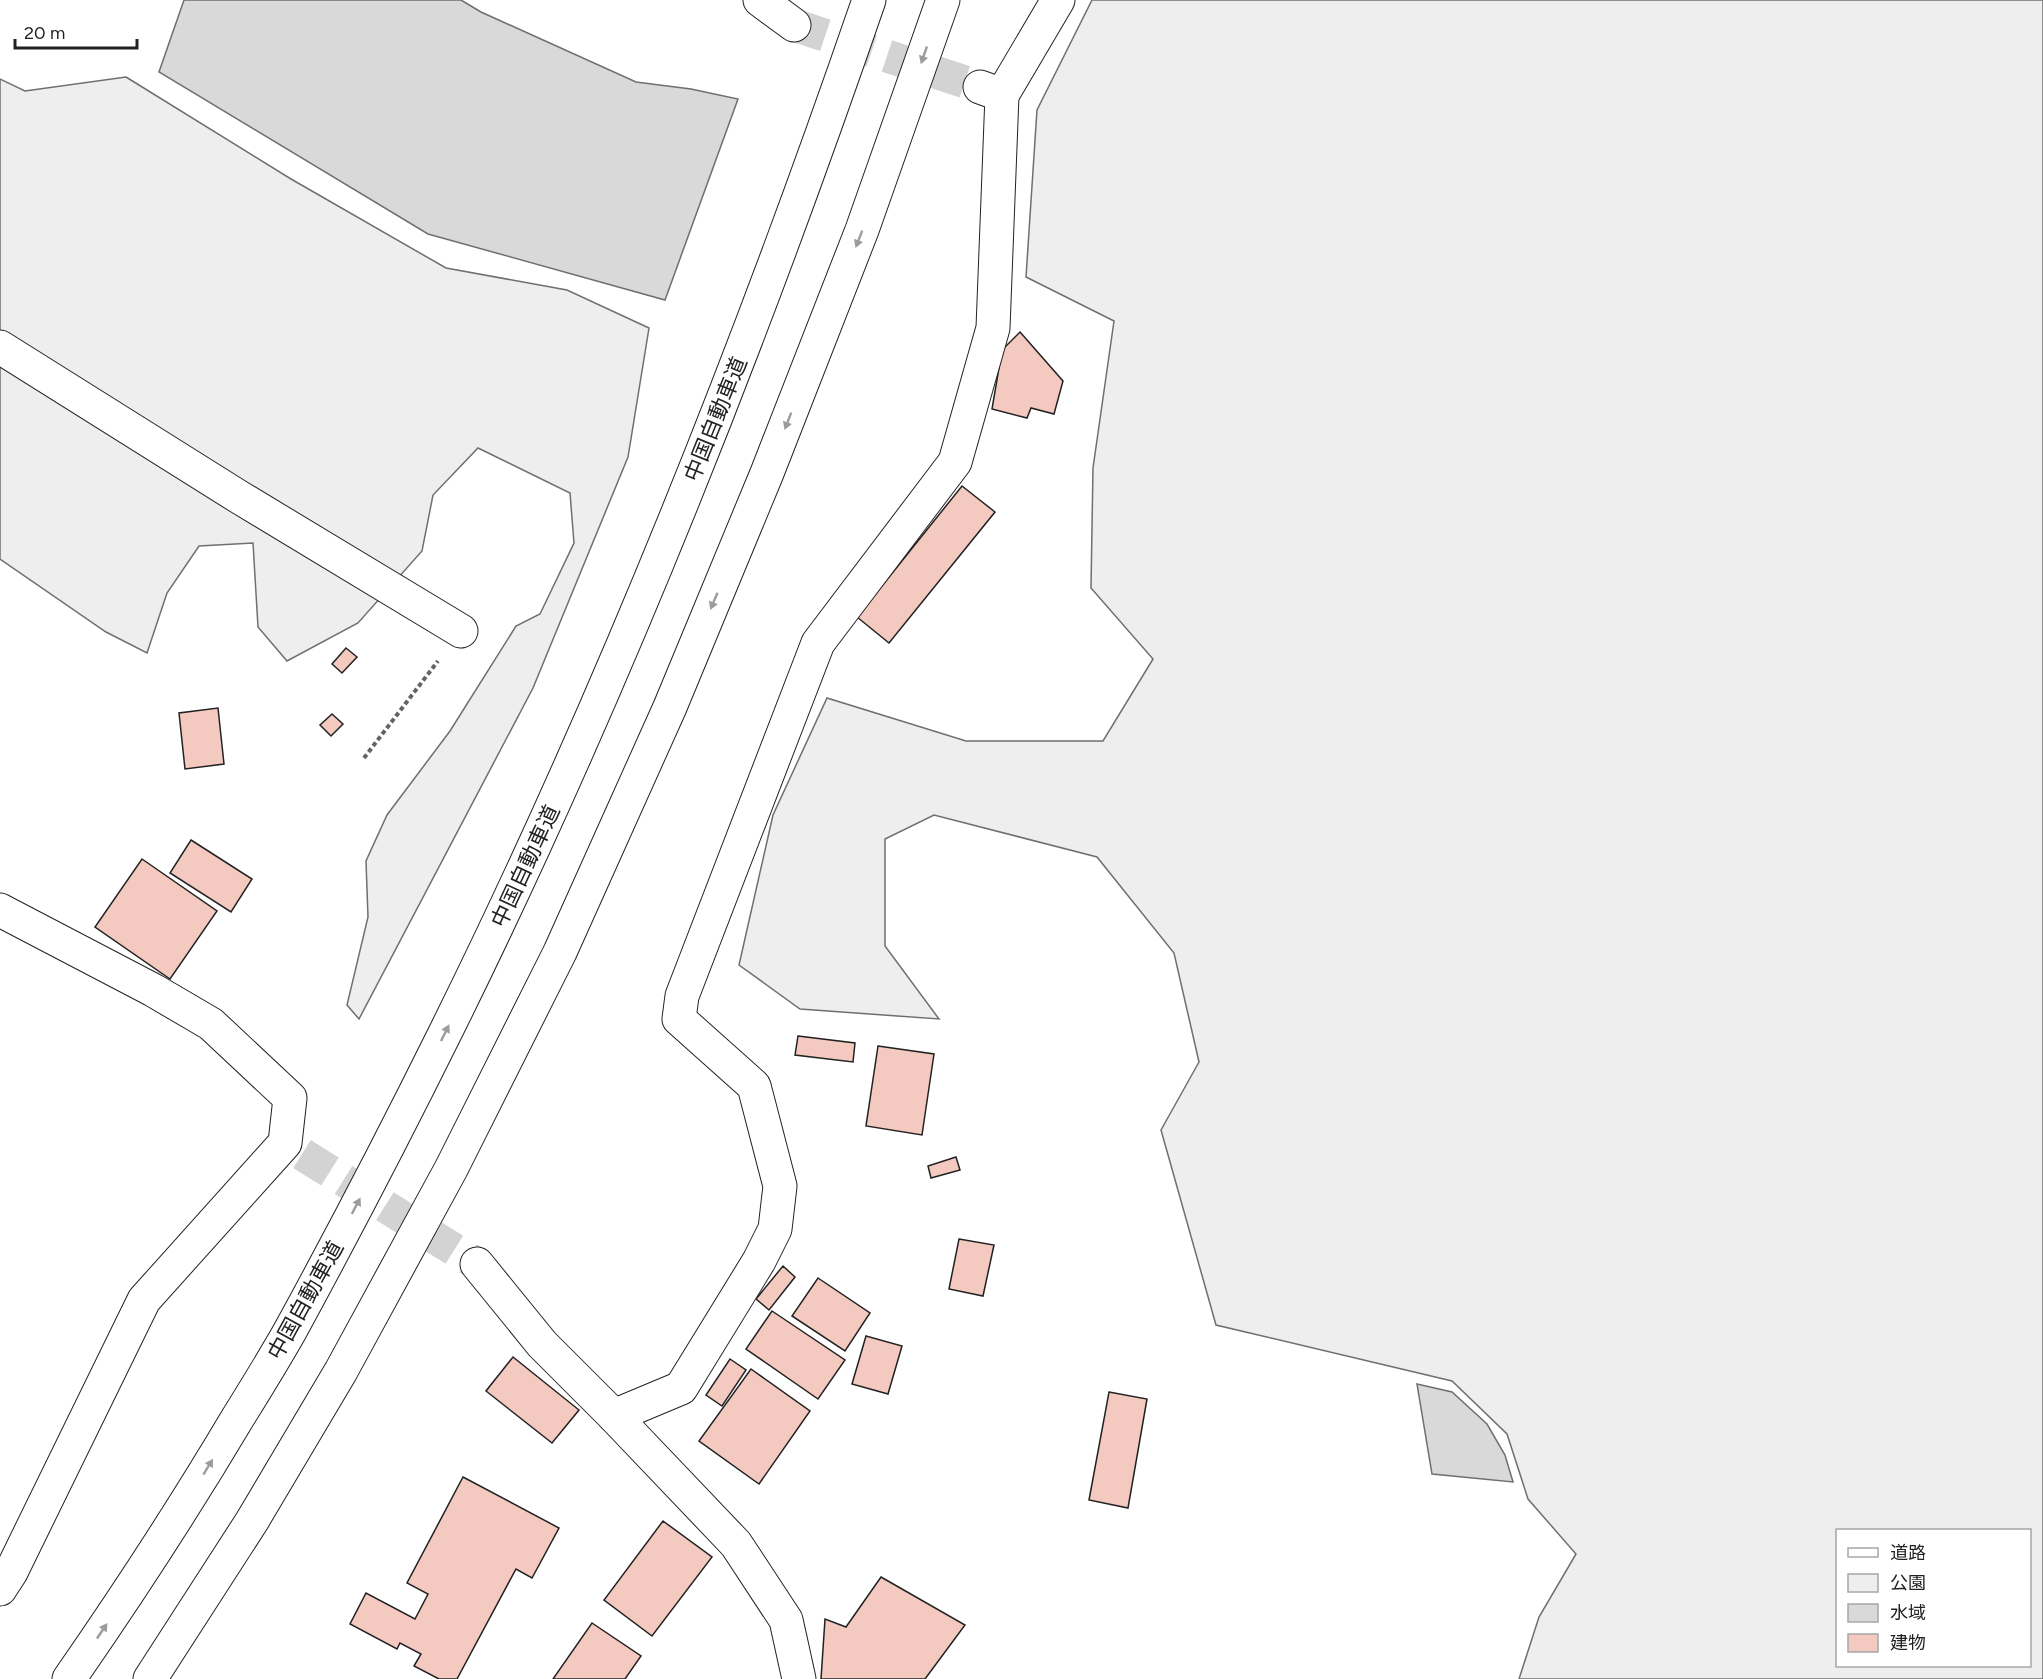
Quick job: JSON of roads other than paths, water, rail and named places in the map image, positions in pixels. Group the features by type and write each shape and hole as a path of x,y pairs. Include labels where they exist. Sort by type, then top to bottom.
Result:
{"main road":[{"path":"760,0 794,25"},
{"name":"中国自動車道","path":"69,1679 198,1484 289,1334 400,1123 503,916 621,652 728,389 827,124 867,0"},
{"path":"150,1679 252,1521 341,1371 451,1169 560,952 670,707 767,473 862,230 943,0"},
{"path":"614,1416 681,1388 759,1261 775,1229 780,1186 754,1086 679,1018 682,996 818,643 955,462 993,328 991,91 1058,0"},
{"path":"0,347 461,631"},
{"path":"0,910 153,990 211,1024 290,1098 294,1148 144,1300 11,1572 0,1589"},
{"path":"477,1264 542,1344 736,1544 786,1620 799,1679"}],"water":[{"path":"184,0 461,0 481,12 636,82 691,89 738,99 665,300 428,234 159,72"},
{"path":"1417,1384 1452,1392 1487,1424 1505,1455 1513,1482 1432,1474"}],"tunnel":[{"path":"794,25 980,87"},
{"path":"302,1154 477,1264"}]}
